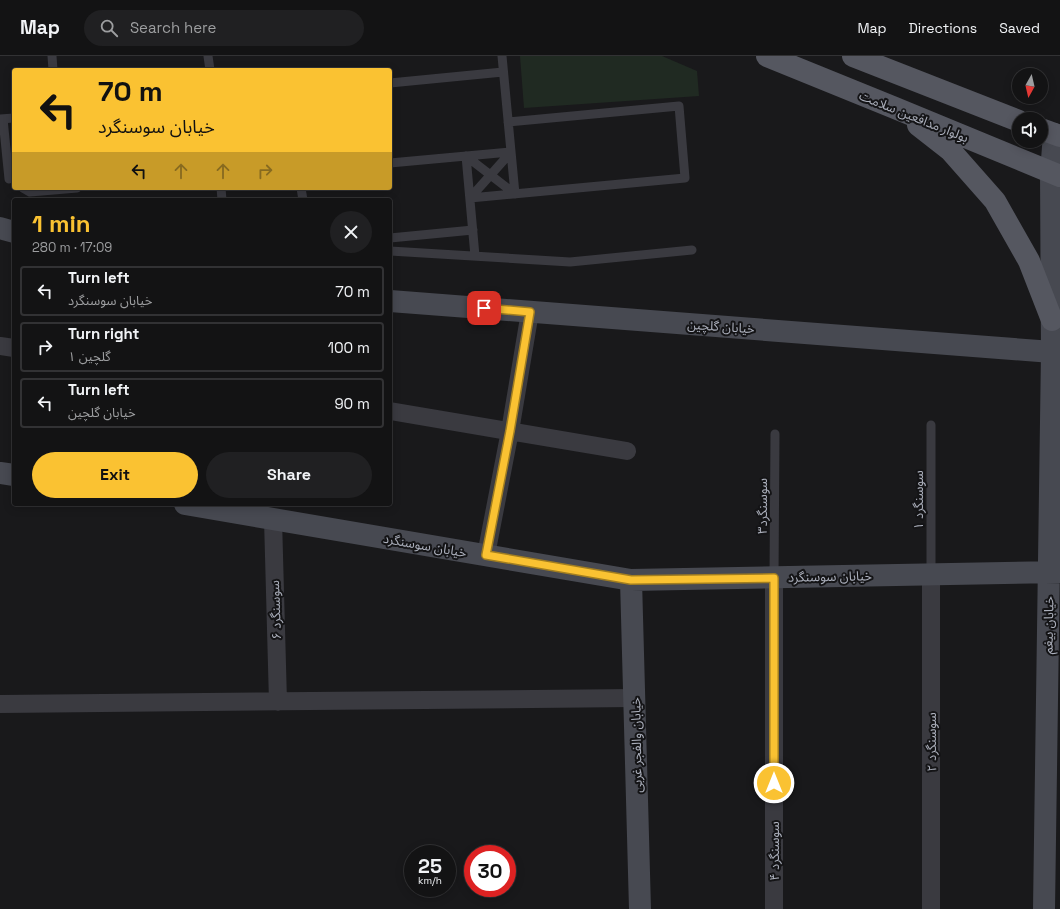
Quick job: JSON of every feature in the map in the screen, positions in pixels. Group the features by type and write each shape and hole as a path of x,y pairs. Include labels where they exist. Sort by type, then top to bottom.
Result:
{"main road":[{"name":"بولوار مدافعین سلامت","path":"767,56 1056,174"},
{"path":"853,56 1012,118"},
{"path":"895,108 950,150 995,201 1056,310"}],"street":[{"name":"خیابان بیغم","path":"1044,909 1055,572 1052,352 1056,310 1056,174 1052,133"},
{"path":"0,228 12,231"},
{"name":"خیابان گلچین","path":"392,301 1052,352"},
{"path":"486,555 510,431 530,312"},
{"path":"0,346 12,348"},
{"path":"392,411 627,451"},
{"path":"0,473 12,475"},
{"name":"خیابان سوسنگرد","path":"210,506 248,509 272,519 631,580 1055,572"},
{"name":"سوسنگرد ۶","path":"272,519 278,702"},
{"name":"سوسنگرد ۲","path":"931,574 931,909"},
{"name":"سوسنگرد ۴","path":"774,578 774,909"},
{"name":"خیابان والفجر غربی","path":"631,580 640,909"},
{"path":"0,704 634,698"}],"lane":[{"path":"52,56 53,68"},
{"path":"208,56 210,68"},
{"path":"502,56 515,194"},
{"path":"392,83 503,72"},
{"path":"470,198 686,178 679,106 508,122"},
{"path":"12,118 2,119 12,181"},
{"path":"392,164 511,152"},
{"path":"470,198 511,152"},
{"path":"466,156 515,194"},
{"path":"466,156 475,256"},
{"path":"0,173 12,181"},
{"path":"26,190 30,192 54,190"},
{"path":"392,238 472,230"},
{"path":"392,251 570,262 692,250"},
{"name":"سوسنگرد ۱","path":"931,425 931,574"},
{"name":"سوسنگرد۳","path":"774,578 775,434"}],"shaded area":[{"path":"520,56 662,56 697,71 699,96 524,108"}],"route":[{"path":"484,308 530,312 510,431 486,555 631,580 774,578 774,783"}]}
